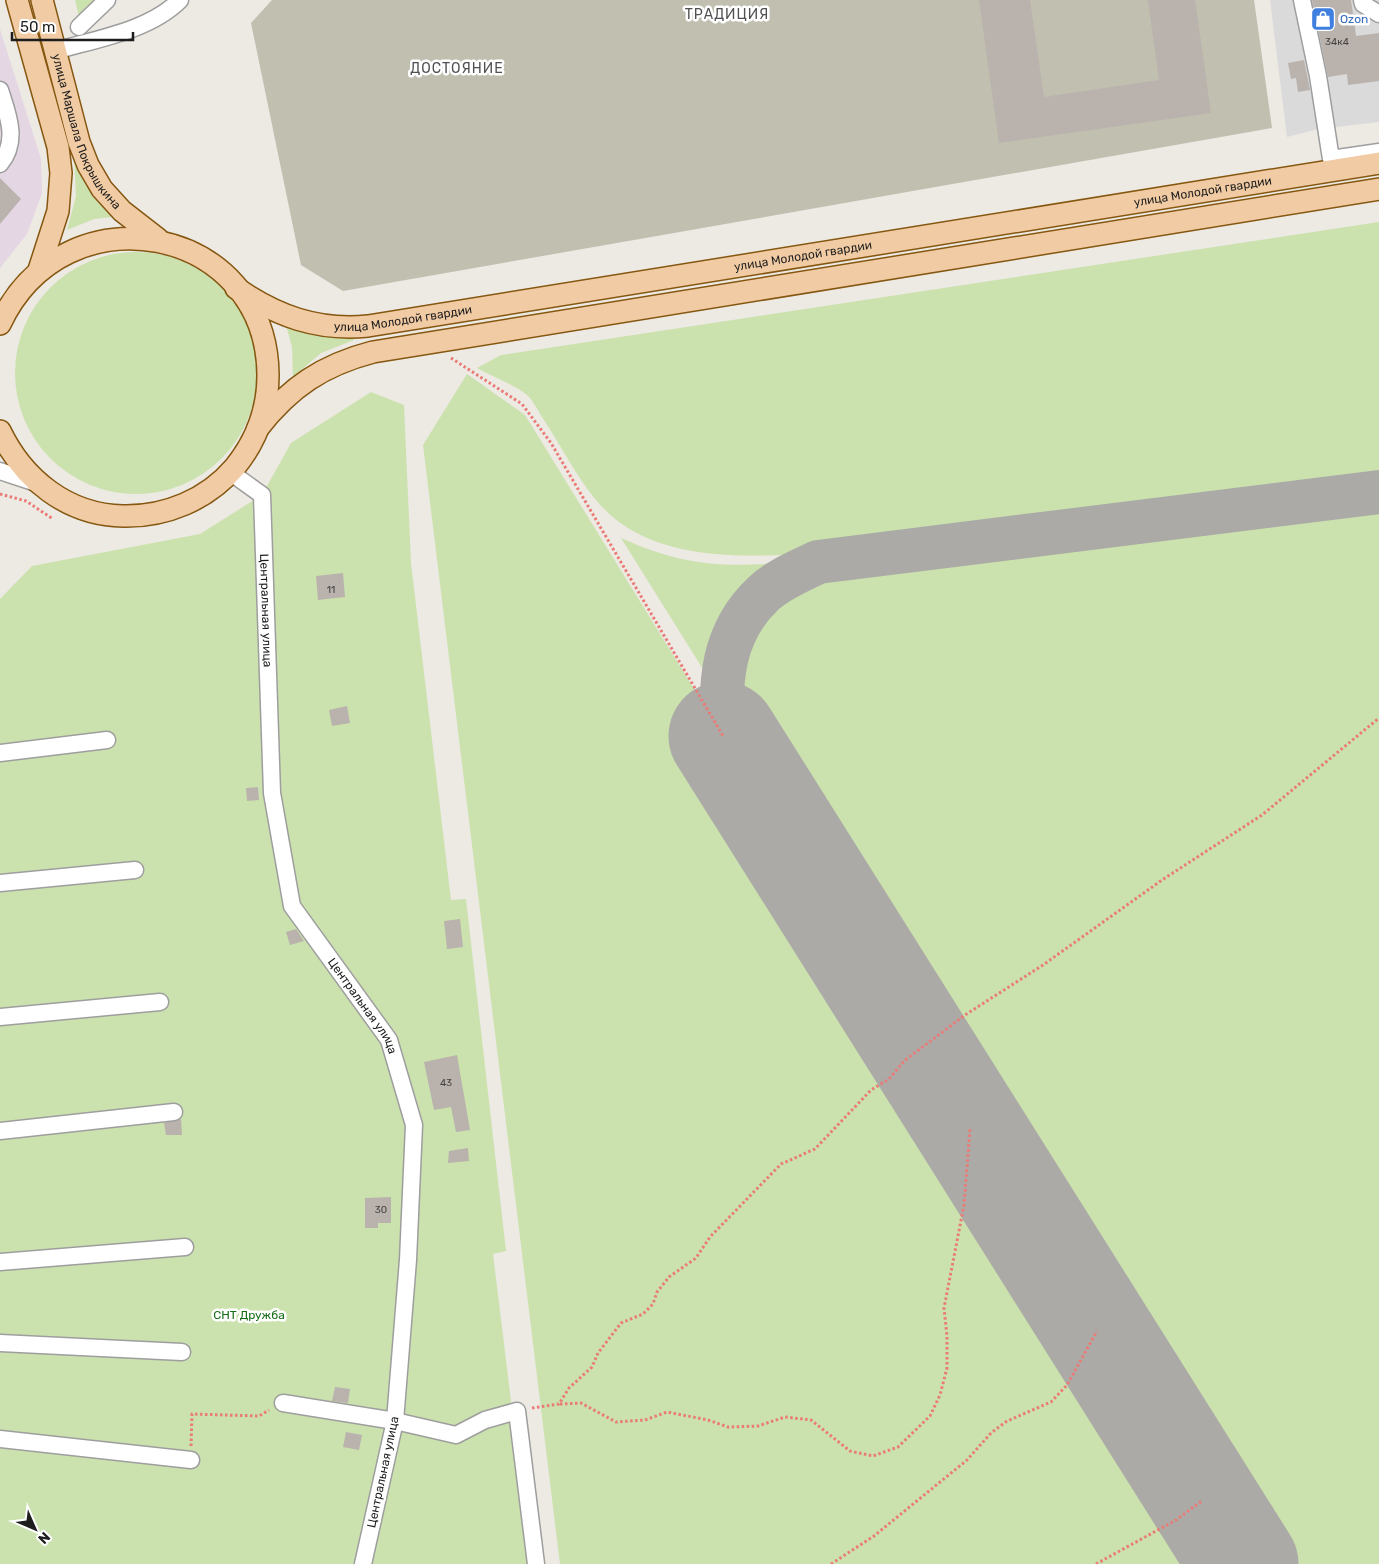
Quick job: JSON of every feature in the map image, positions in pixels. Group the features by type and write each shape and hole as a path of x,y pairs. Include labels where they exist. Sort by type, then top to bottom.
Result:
{"main road":[{"name":"улица Маршала Покрышкина","path":"17,0 58,147 61,173 58,211 39,270"},
{"name":"улица Маршала Покрышкина","path":"42,0 79,142 94,178 122,211 141,228 163,242"},
{"name":"улица Молодой гвардии","path":"236,288 258,303 301,321 335,328 368,326 1333,165 1379,164"},
{"name":"улица Молодой гвардии","path":"258,428 284,400 318,373 333,364 373,352 1379,188"},
{"path":"0,324 15,296 39,270 61,255 94,242 128,238 163,242 195,254 224,275 236,288 255,317 265,350 268,385 258,428 251,444 230,472 218,484 188,503 163,512 138,516 112,515 86,510 69,504 40,485 16,460 0,431"}],"street":[{"path":"79,27 106,0"},
{"path":"55,51 140,25 173,7 180,0"},
{"path":"1302,0 1318,76 1333,165 1379,152"},
{"path":"1362,0 1363,4 1379,14"},
{"path":"0,90 12,127 9,153 0,164"},
{"path":"0,471 40,485"},
{"name":"Центральная улица","path":"230,472 262,495 272,793 292,906 389,1040 414,1125 408,1260 395,1421 362,1564"},
{"path":"0,753 107,740"},
{"path":"0,883 134,870"},
{"path":"0,1017 160,1002"},
{"path":"0,1131 174,1112"},
{"path":"0,1262 185,1247"},
{"path":"0,1343 182,1352"},
{"path":"283,1403 395,1421 456,1435 484,1420 517,1411 536,1564"},
{"path":"0,1439 191,1460"}],"path":[{"path":"444,354 522,404 551,443 723,736"},
{"path":"0,494 26,501 53,519"},
{"path":"559,1404 569,1388 592,1367 598,1354 621,1323 643,1314 653,1304 657,1292 669,1277 696,1258 710,1237 781,1164 816,1149 871,1090 889,1079 904,1061 965,1015 1043,965 1162,880 1262,815 1379,718"},
{"path":"517,1411 559,1404 581,1403 616,1422 645,1420 667,1412 708,1420 728,1427 758,1426 786,1417 811,1420 850,1451 873,1456 898,1447 930,1416 940,1395 947,1368 947,1336 944,1308 964,1205 970,1129"},
{"path":"831,1564 874,1536 953,1472 967,1460 991,1433 1007,1421 1051,1402 1067,1385 1097,1331"},
{"path":"191,1460 192,1414 259,1416 283,1403"},
{"path":"1096,1564 1176,1520 1203,1500"}],"shaded area":[{"path":"272,0 1254,0 1272,128 343,291 301,265 251,23"},
{"path":"1270,0 1379,0 1379,122 1318,129 1287,137"},
{"path":"0,29 41,159 42,193 27,234 0,268"}],"green space":[{"path":"75,0 112,0 80,21"},
{"path":"74,157 122,216 94,219 67,230 76,196"},
{"path":"1379,222 1379,473 821,553 762,556 701,552 671,546 643,536 618,521 589,491 530,398 516,387 477,368 501,355"},
{"path":"136,252 171,257 182,261 213,280 229,296 242,316 252,338 257,373 252,408 248,419 229,450 213,466 193,479 171,489 136,494 101,489 90,485 59,466 43,450 30,430 20,408 15,373 20,338 24,327 43,296 59,280 79,267 101,257"},
{"path":"284,318 353,333 354,340 321,353 293,377 292,347"},
{"path":"467,374 525,415 1234,1564 560,1564 423,445"},
{"name":"СНТ Дружба","path":"371,392 404,405 411,563 451,900 466,899 506,1251 493,1254 531,1564 0,1564 0,599 32,566 200,534 262,495 291,443"},
{"path":"1379,505 1379,1564 1263,1564 749,743 733,710 728,696 727,683 733,652 738,638 753,613 774,592 804,576"},
{"path":"621,538 664,554 704,563 744,565 790,562 746,596 728,618 721,630 717,644 711,682"}],"building":[{"path":"979,0 1030,0 1044,97 1159,80 1148,0 1195,0 1211,113 999,143"},
{"path":"1312,0 1351,0 1356,36 1379,33 1379,81 1348,85 1347,74 1328,77"},
{"path":"1304,60 1310,90 1298,92 1296,78 1291,79 1288,63"},
{"path":"0,178 21,199 0,224"},
{"path":"343,573 345,597 318,600 316,576"},
{"path":"347,706 350,723 332,726 329,710"},
{"path":"258,787 259,800 247,801 246,788"},
{"path":"460,919 463,947 447,949 444,921"},
{"path":"296,929 304,941 290,945 286,932"},
{"path":"457,1055 470,1130 456,1132 451,1107 434,1110 424,1062"},
{"path":"181,1119 182,1135 166,1135 164,1123"},
{"path":"468,1148 469,1161 448,1163 449,1151"},
{"path":"391,1197 391,1223 378,1223 378,1228 365,1228 365,1198"},
{"path":"335,1387 350,1389 348,1403 332,1401"},
{"path":"346,1432 362,1435 359,1450 343,1447"}],"taxiway":[{"path":"723,736 723,677 726,659 739,624 750,608 770,588 818,562 1379,492"}],"runway":[{"path":"723,736 1244,1564"}],"place":[{"name":"Ozon","path":"1323,19"}],"district":[{"name":"ТРАДИЦИЯ","path":"727,14"},
{"name":"ДОСТОЯНИЕ","path":"457,68"}]}
